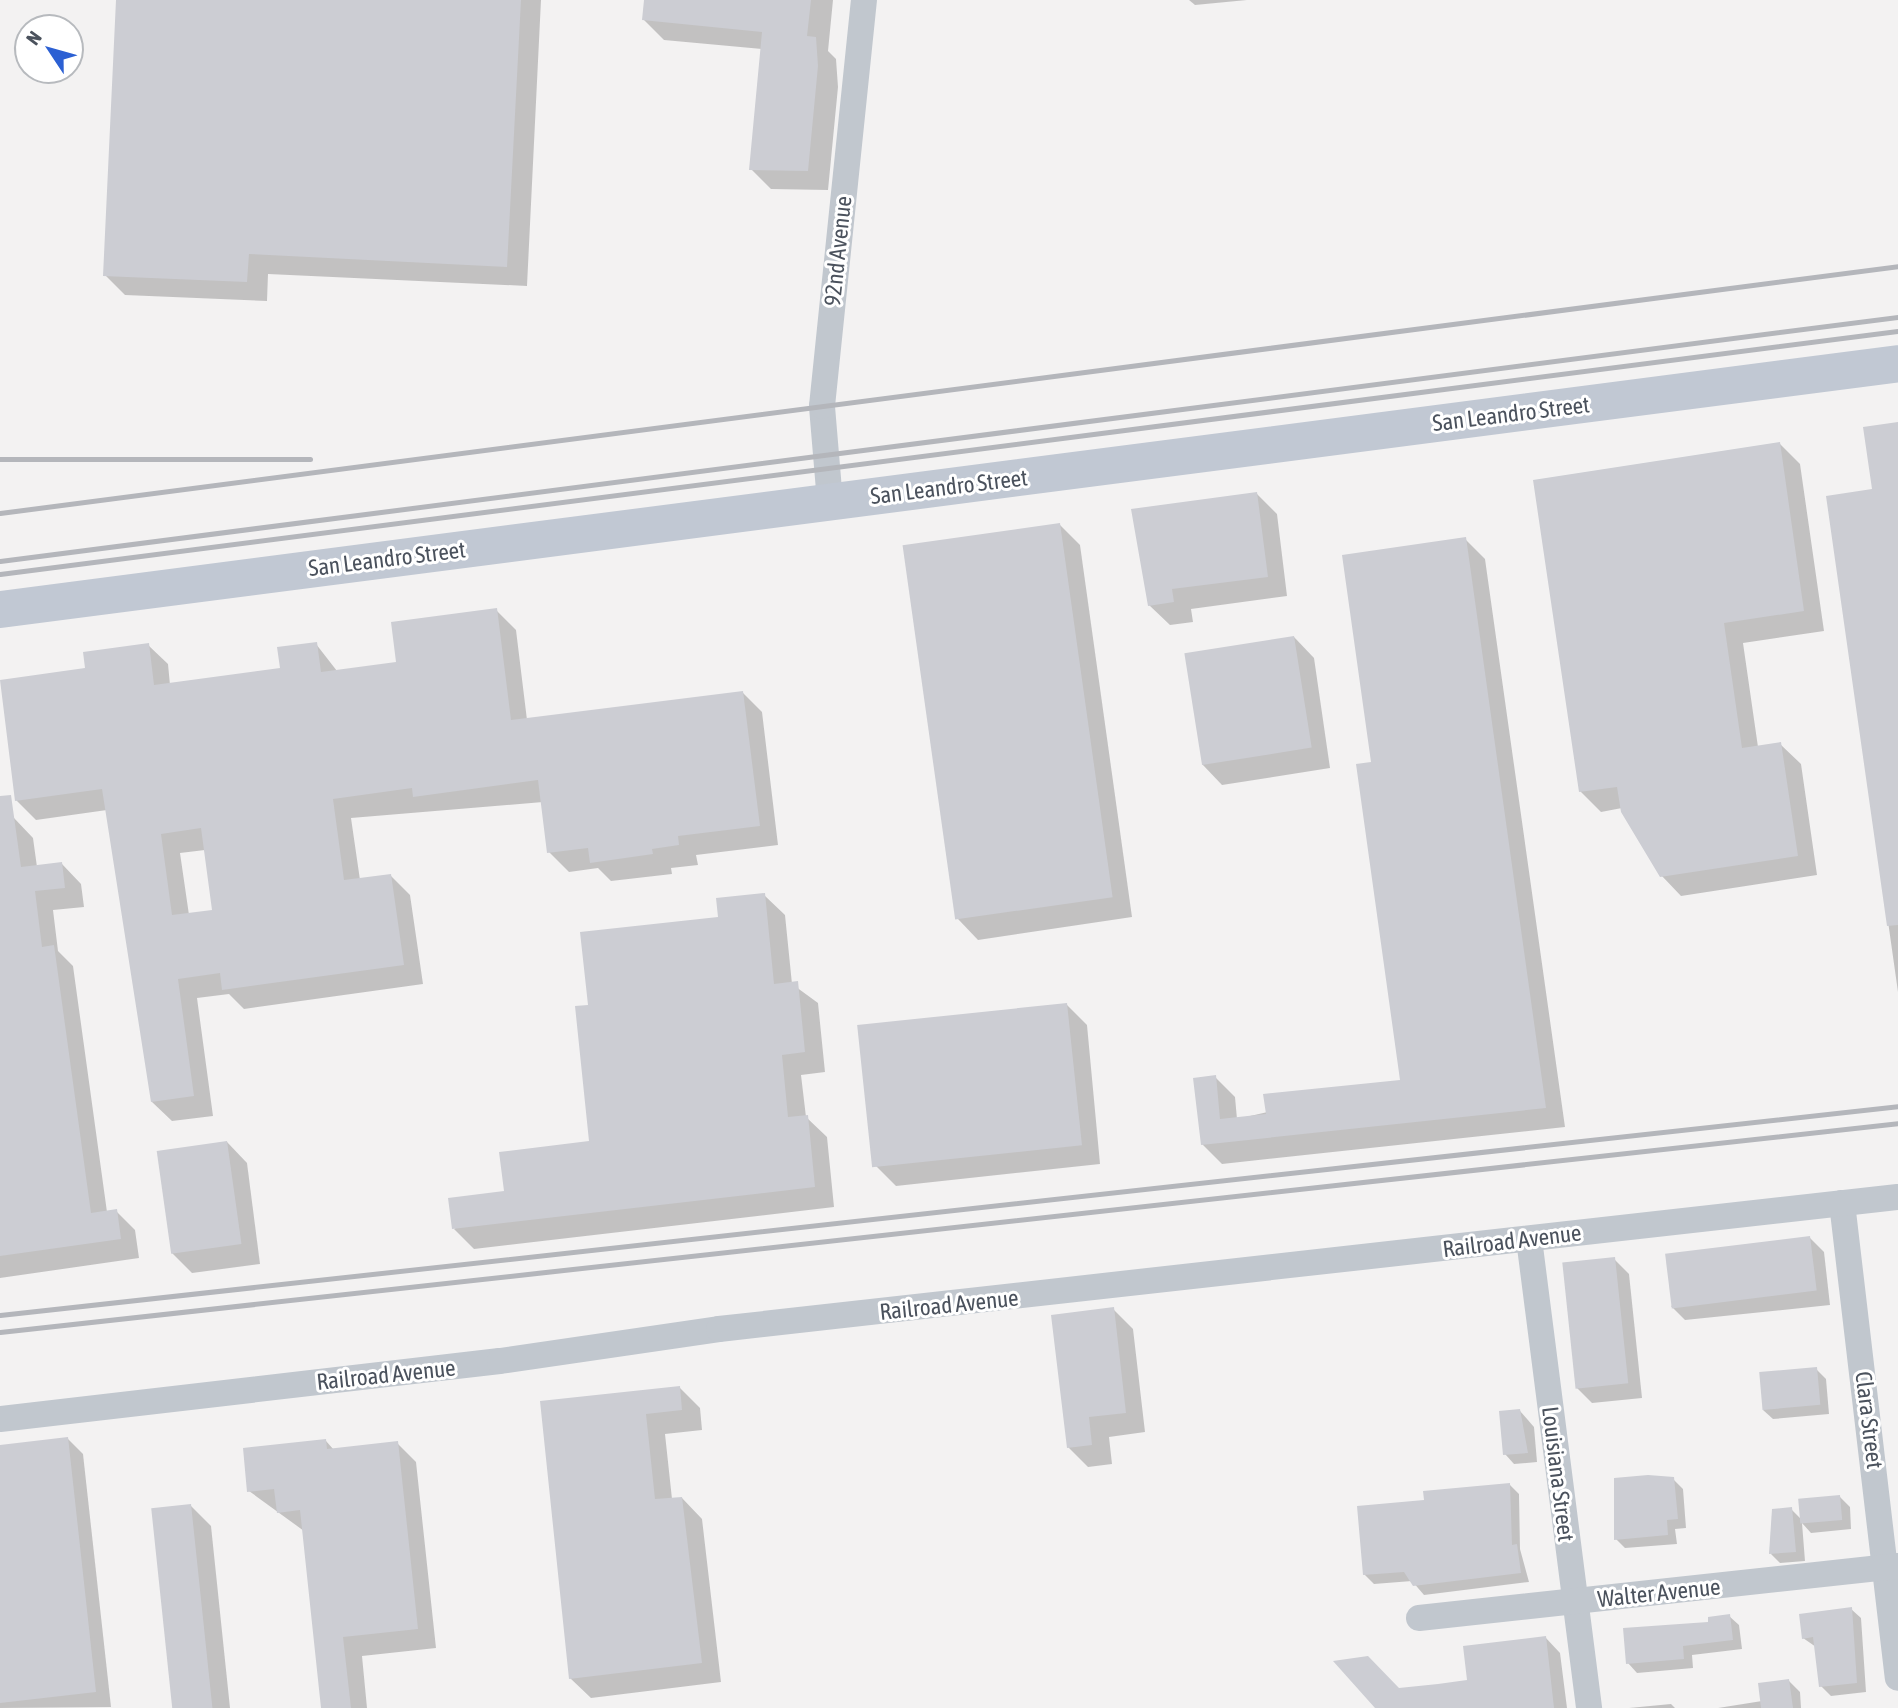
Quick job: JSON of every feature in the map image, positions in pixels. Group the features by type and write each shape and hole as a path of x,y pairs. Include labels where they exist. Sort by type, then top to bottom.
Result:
{"main road":[{"name":"San Leandro Street","path":"0,609 1898,363"}],"street":[{"name":"92nd Avenue","path":"830,502 822,406 864,0"},
{"name":"Railroad Avenue","path":"0,1419 500,1362 719,1329 1898,1197"},
{"name":"Clara Street","path":"1842,1203 1892,1567 1898,1678"},
{"name":"Louisiana Street","path":"1530,1239 1589,1708"},
{"name":"Walter Avenue","path":"1419,1618 1892,1567"}],"building":[{"path":"116,0 521,0 507,267 249,254 247,282 103,276"},
{"path":"644,0 811,0 807,36 816,37 818,66 808,171 749,170 762,32 642,20"},
{"path":"1898,422 1898,925 1887,926 1826,496 1872,489 1863,427"},
{"path":"1780,442 1804,611 1724,623 1742,748 1781,742 1798,856 1660,877 1621,812 1617,787 1579,792 1533,480"},
{"path":"1257,492 1268,577 1172,589 1174,602 1148,606 1131,509"},
{"path":"1060,523 1113,897 955,919 903,545"},
{"path":"1466,537 1546,1108 1201,1145 1193,1078 1216,1075 1220,1119 1266,1114 1263,1094 1400,1080 1356,764 1371,762 1342,555"},
{"path":"497,608 511,720 743,691 760,826 678,836 679,845 652,849 653,854 590,863 588,848 547,853 538,780 413,797 412,788 333,799 344,880 391,874 404,965 222,990 220,973 178,979 194,1096 151,1102 102,789 15,801 0,680 85,668 83,652 149,643 154,685 280,668 277,647 317,642 321,672 396,662 391,622","holes":["201,828 212,910 172,915 161,834"]},
{"path":"1294,636 1312,748 1202,765 1184,653"},
{"path":"11,795 21,867 62,862 65,888 35,891 42,947 54,945 91,1213 117,1209 121,1239 0,1256 0,796"},
{"path":"765,893 774,984 798,981 805,1052 782,1055 788,1117 808,1115 815,1187 452,1229 448,1198 504,1191 499,1152 589,1141 575,1006 588,1005 580,932 718,917 716,898"},
{"path":"1067,1003 1082,1145 872,1167 857,1025"},
{"path":"227,1141 241,1244 171,1254 157,1151"},
{"path":"1810,1236 1817,1291 1672,1308 1665,1254"},
{"path":"1615,1257 1628,1383 1576,1389 1562,1263"},
{"path":"1114,1307 1126,1413 1089,1417 1092,1445 1067,1448 1051,1315"},
{"path":"1817,1367 1820,1405 1763,1410 1759,1372"},
{"path":"680,1386 682,1410 646,1414 655,1499 682,1497 702,1663 569,1679 540,1401"},
{"path":"1520,1409 1528,1453 1503,1455 1499,1411"},
{"path":"68,1437 96,1692 0,1703 0,1445"},
{"path":"326,1439 327,1449 398,1441 418,1629 343,1637 351,1708 321,1708 300,1510 277,1513 274,1489 247,1492 243,1448"},
{"path":"1648,1475 1674,1477 1678,1519 1667,1520 1668,1535 1614,1540 1614,1478"},
{"path":"1510,1483 1512,1545 1517,1544 1521,1573 1413,1586 1404,1572 1363,1575 1357,1506 1424,1500 1423,1491"},
{"path":"1840,1495 1842,1520 1800,1524 1798,1499"},
{"path":"191,1504 212,1708 172,1708 151,1508"},
{"path":"1792,1507 1796,1552 1769,1554 1772,1509"},
{"path":"1852,1607 1857,1683 1819,1687 1813,1637 1802,1639 1799,1614"},
{"path":"1730,1614 1733,1640 1683,1646 1684,1659 1626,1664 1623,1628 1708,1622 1708,1617"},
{"path":"1546,1636 1554,1708 1375,1708 1333,1661 1368,1656 1399,1688 1438,1684 1467,1680 1463,1646"},
{"path":"1789,1679 1793,1708 1761,1708 1758,1683"}],"railway":[{"path":"0,513 1898,266"},
{"path":"0,561 1898,317"},
{"path":"0,574 1898,331"},
{"path":"0,459 310,459"},
{"path":"0,1315 1898,1106"},
{"path":"0,1332 1898,1123"}]}
